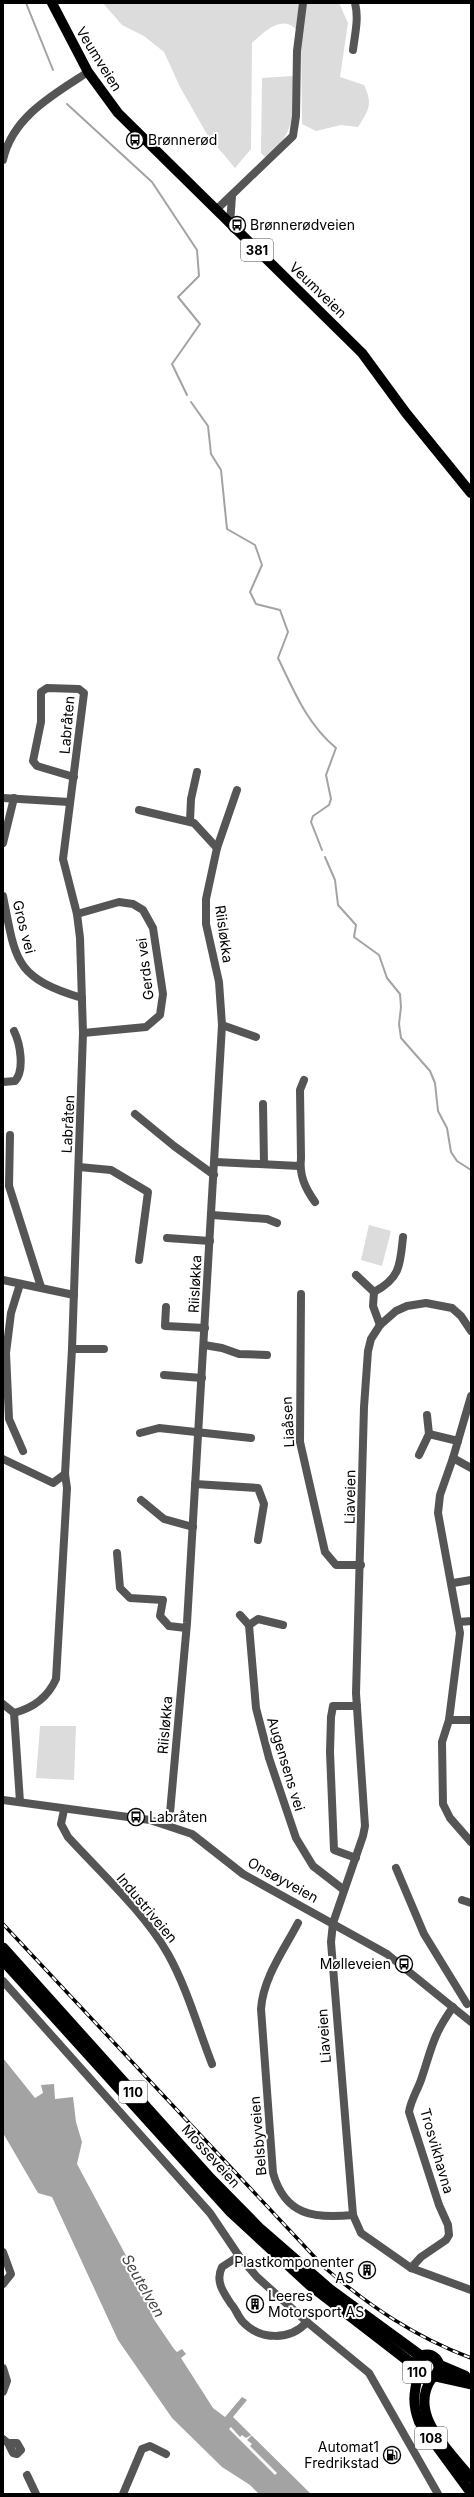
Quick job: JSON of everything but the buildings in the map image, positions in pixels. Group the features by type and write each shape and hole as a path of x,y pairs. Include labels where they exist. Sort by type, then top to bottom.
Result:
{"highway":[{"name":"Mosseveien","path":"3,1948 208,2176 260,2229 329,2289 422,2357"},
{"name":"Mosseveien","path":"3,1960 231,2212 310,2285 417,2371"},
{"name":"110","path":"471,2378 457,2374 439,2365 431,2356 422,2357 417,2371 426,2379 434,2377 471,2384"},
{"name":"110","path":"434,2377 439,2365"}],"main road":[{"name":"Veumveien","path":"52,3 88,72 129,125 362,353 406,413 471,493"},
{"name":"108","path":"417,2371 413,2393 415,2412 419,2422 471,2493"},
{"name":"108","path":"434,2377 424,2392 424,2412 442,2440 471,2478"}],"street":[{"path":"216,210 293,136 296,116 297,51 303,3"},
{"path":"353,50 355,27 359,17 355,3"},
{"path":"3,160 10,140 27,117 46,100 88,72"},
{"path":"230,224 232,196"},
{"name":"Labråten","path":"14,1713 27,1710 37,1703 56,1679 67,1488 65,1474 72,1349 84,1033 80,938 77,914 63,859 74,777 84,693 79,689 47,688 41,692 41,722 33,761 37,766 74,777"},
{"path":"190,821 191,799 197,772"},
{"name":"Riisløkka","path":"169,1824 193,1527 216,1162 222,1025 219,982 208,936 205,910 208,882 217,848 237,790"},
{"path":"3,798 70,802"},
{"path":"3,843 14,798"},
{"path":"139,810 190,821 198,826 217,848"},
{"name":"Gros vei","path":"3,896 14,948 24,969 40,981 82,998"},
{"name":"Gerds vei","path":"77,914 119,902 133,904 143,910 153,928 163,994 161,1011 153,1022 146,1027 84,1033"},
{"path":"222,1025 256,1037"},
{"path":"3,1082 15,1081 19,1074 19,1044 14,1031"},
{"path":"304,1080 300,1090 301,1158 299,1166 305,1189 315,1202"},
{"path":"263,1104 264,1164"},
{"path":"135,1114 174,1146 214,1175"},
{"path":"10,1135 6,1185 41,1287"},
{"path":"216,1162 299,1166"},
{"path":"79,1167 111,1170 148,1192 139,1260"},
{"path":"212,1215 267,1219 277,1223"},
{"path":"374,1292 395,1278 400,1266 403,1237"},
{"name":"Riisløkka","path":"167,1238 210,1240"},
{"path":"356,1274 374,1292 373,1306 380,1324 401,1308 426,1303 452,1308 461,1316 471,1331"},
{"path":"3,1280 74,1295"},
{"path":"20,1284 11,1313 6,1353 9,1419 23,1451"},
{"name":"Liaåsen","path":"301,1294 300,1442 325,1552 336,1565 361,1565"},
{"name":"Riisløkka","path":"166,1307 165,1326 205,1328"},
{"name":"Liaveien","path":"353,2215 332,1956 333,1923 363,1836 365,1821 357,1706 364,1407 368,1351 371,1339 380,1324"},
{"path":"204,1345 222,1348 239,1354 267,1355"},
{"path":"72,1349 104,1349"},
{"path":"164,1375 202,1378"},
{"path":"471,1396 454,1458 440,1495 438,1513 460,1633 449,1720 442,1742 443,1804 450,1818 471,1842"},
{"path":"419,1455 429,1434 427,1415"},
{"path":"140,1433 159,1428 251,1438"},
{"path":"429,1434 458,1441"},
{"path":"454,1458 471,1468"},
{"path":"3,1459 53,1483 65,1474"},
{"path":"195,1484 258,1488 264,1504 258,1540"},
{"path":"141,1500 164,1520 193,1527"},
{"path":"116,1554 120,1588 130,1598 163,1600 160,1616 169,1626 186,1628"},
{"path":"452,1583 471,1580"},
{"path":"240,1615 249,1624 258,1619 283,1625"},
{"path":"459,1622 471,1621"},
{"name":"Augensens vei","path":"249,1624 256,1708 269,1758 296,1838 313,1866 344,1890"},
{"path":"3,1704 14,1713 20,1802"},
{"path":"356,1858 334,1850 330,1752 331,1717 333,1706 357,1706"},
{"path":"449,1720 471,1720"},
{"name":"Onsøyveien","path":"3,1800 64,1810 150,1820 169,1824 204,1841 243,1874 387,1954 471,2022"},
{"name":"Industriveien","path":"64,1810 61,1824 68,1837 150,1927 168,1955 182,1984 212,2064"},
{"path":"396,1868 424,1934 469,2002 460,2013"},
{"path":"462,1900 471,1903"},
{"name":"Belsbyveien","path":"298,1922 270,1975 262,1996 261,2009 273,2173 282,2195 300,2211 322,2216 353,2215"},
{"path":"3,1981 210,2213 239,2256 257,2277 307,2322 369,2373 438,2494"},
{"name":"Trosvikhavna","path":"411,2268 421,2257 446,2240 449,2235 448,2225 439,2205 409,2112 411,2099 422,2076 431,2043 453,2007"},
{"path":"353,2215 361,2233 411,2268 471,2290"},
{"path":"3,2252 11,2274 3,2284"},
{"path":"239,2256 222,2267 220,2277 222,2291 242,2322 257,2333 275,2336 297,2331 307,2322"},
{"path":"3,2368 7,2381 3,2392"},
{"path":"123,2494 142,2449 150,2446 166,2454"},
{"path":"27,2475 36,2494"}],"shaded area":[{"path":"103,3 339,3 348,23 340,77 364,85 369,102 365,116 358,127 341,125 316,131 302,124 301,36 289,25 276,25 264,32 252,43 251,149 235,168 208,136 180,87 164,52 144,36 122,25"},
{"path":"293,76 293,111 291,121 284,139 267,159 261,153 262,78"},
{"path":"369,1225 391,1231 382,1266 361,1260"},
{"path":"40,1726 76,1726 74,1780 36,1778"},
{"path":"3,2058 35,2098 43,2093 41,2085 54,2084 55,2099 73,2097 76,2122 82,2142 77,2164 146,2293 153,2318 174,2349 177,2352 182,2349 186,2354 181,2358 213,2408 225,2417 242,2397 247,2400 233,2417 311,2494 259,2494 250,2485 222,2467 172,2418 118,2340 52,2197 38,2193 3,2133"}],"pier":[{"path":"231,2427 240,2437 242,2435 246,2438 253,2434 247,2440 252,2444 250,2446 277,2473 275,2475 229,2429"}],"waterway":[{"path":"26,3 53,70"},
{"path":"67,104 152,182 197,250 199,276 178,297 200,324 172,364 187,395"},
{"path":"191,402 208,426 211,454 221,470 227,529 255,545 262,565 250,592 256,604 280,610 288,632 278,658 309,718 326,739 336,748 326,775 331,799 329,805 313,816 311,822 322,850"},
{"path":"325,857 335,880 338,905 356,925 354,937 379,955 387,978 400,994 401,1007 399,1024 401,1038 430,1071 435,1083 438,1111 447,1128 451,1152 457,1161 471,1170"}],"railway":[{"path":"3,1924 324,2267 358,2295 393,2319 450,2350 471,2358"}],"place":[{"name":"Brønnerød","path":"135,140"},
{"name":"Brønnerødveien","path":"237,225"},
{"name":"Labråten","path":"136,1817"},
{"name":"Mølleveien","path":"404,1964"},
{"name":"Plastkomponenter AS","path":"367,2270"},
{"name":"Leeres Motorsport AS","path":"255,2304"},
{"name":"Automat1 Fredrikstad","path":"392,2455"}],"water label":[{"name":"Seutelven","path":"143,2286"}]}
